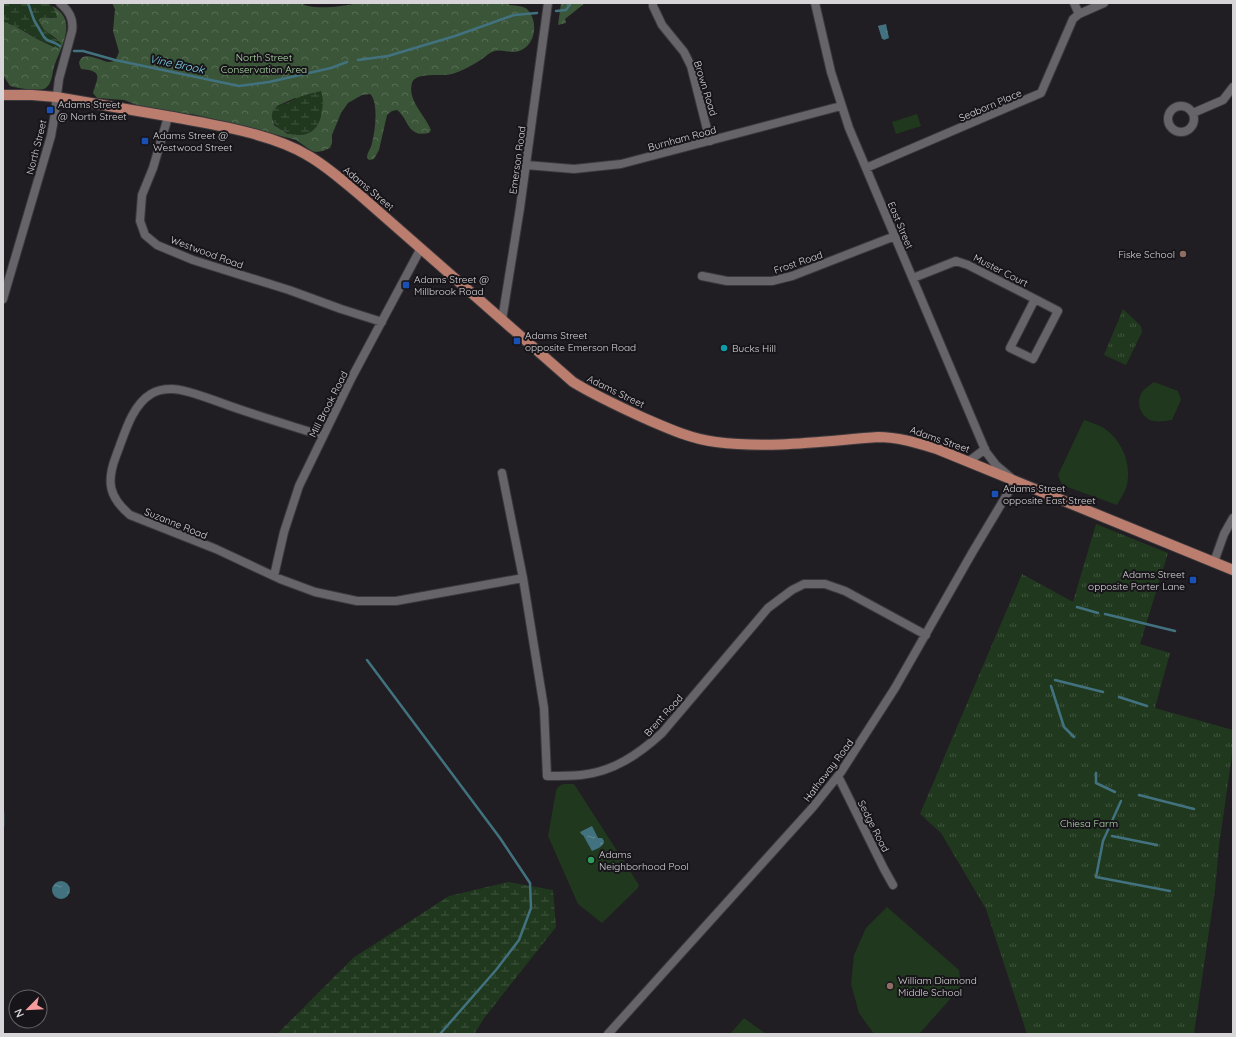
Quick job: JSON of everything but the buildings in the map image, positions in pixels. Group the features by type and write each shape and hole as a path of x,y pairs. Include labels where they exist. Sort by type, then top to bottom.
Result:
{"main road":[{"name":"Adams Street","path":"3,95 26,94 56,97 202,122 262,137 286,145 307,155 329,170 361,196 573,382 596,396 664,427 694,437 716,442 758,444 892,437 937,449 1233,570"}],"street":[{"name":"North Street","path":"3,298 51,136 60,74 73,28 70,15 60,3"},
{"name":"Emerson Road","path":"502,320 526,166 548,3"},
{"name":"Brown Road","path":"653,3 662,25 684,52 691,66 710,141"},
{"name":"East Street","path":"815,3 831,72 841,106 866,168 985,449 996,465 1015,481"},
{"path":"1074,3 1079,14 1104,3"},
{"name":"Seaborn Place","path":"866,168 1041,93 1071,23 1079,14"},
{"path":"1193,113 1223,100 1233,87"},
{"name":"Burnham Road","path":"526,166 574,169 621,164 841,106"},
{"name":"Westwood Road","path":"168,117 153,168 142,195 140,221 145,235 157,245 193,260 289,290 382,322"},
{"name":"Frost Road","path":"702,276 727,281 772,281 792,276 895,236"},
{"name":"Mill Brook Road","path":"274,576 284,532 299,486 323,436 420,248"},
{"name":"Muster Court","path":"913,278 956,261 970,266 1035,299 1058,311 1033,359 1010,348 1035,299"},
{"name":"Suzanne Road","path":"323,436 196,395 173,389 159,390 151,394 140,403 131,419 114,461 110,485 115,499 130,515 216,549 274,576 315,592 357,601 396,601 523,578"},
{"path":"968,462 985,449"},
{"name":"Brent Road","path":"502,473 523,578 544,708 547,776 582,775 607,770 626,761 646,748 662,733 768,608 792,590 804,584 825,584 845,591 926,635"},
{"name":"Hathaway Road","path":"608,1034 813,808 838,776 875,721 1015,481"},
{"path":"1214,562 1224,534 1233,518"},
{"name":"Sedge Road","path":"838,776 893,885"}],"green space":[{"path":"3,3 49,3 55,11 57,17 40,18 38,20 44,30 60,42 61,44 59,48 39,40 27,32 3,21"},
{"name":"North Street Conservation Area","path":"112,3 301,3 312,7 320,7 357,3 505,3 523,7 528,10 533,21 534,34 529,44 519,51 495,51 464,70 456,73 448,75 430,75 414,79 411,89 414,101 431,130 429,133 416,133 409,127 397,110 392,111 387,115 379,150 374,159 369,160 367,156 373,138 376,117 375,103 370,94 362,95 348,103 341,113 332,135 332,143 330,148 316,152 312,151 296,140 247,127 192,114 167,113 144,108 124,100 97,98 93,93 97,78 96,73 81,69 79,62 82,57 86,56 108,62 115,61 119,52 113,31 115,9","holes":["295,98 321,111 320,120 288,134 274,125 277,106"]},
{"path":"561,3 585,3 565,19 566,23 558,25"},
{"path":"52,6 60,11 64,18 66,33 49,84 41,90 10,86 3,75 3,21 54,47 57,39 44,30 38,20 43,17 53,18 55,11"},
{"path":"321,91 323,103 321,115 316,127 308,133 298,135 288,133 274,122 272,114 277,106 285,104 301,96"},
{"path":"917,114 921,126 896,134 892,122"},
{"path":"1123,309 1141,326 1142,332 1126,365 1104,355"},
{"path":"1154,382 1178,391 1181,400 1172,420 1153,421 1145,417 1140,410 1139,401 1142,392"},
{"path":"1084,420 1102,427 1109,432 1115,438 1124,453 1127,462 1128,479 1125,490 1117,505 1062,485 1058,475"},
{"name":"Chiesa Farm","path":"1096,524 1168,553 1140,644 1170,653 1155,708 1233,730 1233,748 1219,846 1215,890 1194,1034 1027,1034 986,909 941,833 920,814 1022,574 1073,602"},
{"name":"Adams Neighborhood Pool","path":"563,784 574,784 639,885 637,889 602,923 578,904 548,836 556,791 558,787"},
{"path":"508,882 553,890 556,927 485,1017 474,1034 277,1034 353,958 449,896"},
{"path":"887,907 959,970 961,987 919,1034 874,1034 859,1013 851,984 854,955 866,928"},
{"path":"744,1018 766,1034 730,1034"}],"water":[{"path":"886,24 889,38 884,40 882,39 878,26"},
{"path":"592,826 598,838 602,838 604,843 598,849 592,851 580,832"},
{"path":"61,881 67,884 70,890 67,896 61,899 55,896 52,890 55,884"}],"waterway":[{"name":"Vine Brook","path":"28,3 34,20 44,37 60,46"},
{"name":"Vine Brook","path":"556,11 566,10 571,3"},
{"name":"Vine Brook","path":"358,60 388,56 455,36 514,15 537,13"},
{"name":"Vine Brook","path":"74,51 83,51 115,60 239,86 269,82 331,68 347,62"},
{"path":"1077,607 1098,613"},
{"path":"1105,614 1175,631"},
{"path":"367,660 500,838 530,883 531,908 519,940 496,970 440,1034"},
{"path":"1055,680 1103,692"},
{"path":"1051,686 1064,727 1074,737"},
{"path":"1119,697 1147,706"},
{"path":"1096,773 1096,783 1115,792"},
{"path":"1139,795 1194,809"},
{"path":"1121,801 1103,841 1096,877 1170,891"},
{"path":"3,813 3,826"},
{"path":"1112,836 1157,845"}],"place":[{"name":"Adams Street @ North Street","path":"50,110"},
{"name":"Adams Street @ Westwood Street","path":"145,141"},
{"name":"Fiske School","path":"1183,254"},
{"name":"Adams Street @ Millbrook Road","path":"406,285"},
{"name":"Adams Street opposite Emerson Road","path":"517,341"},
{"name":"Bucks Hill","path":"724,348"},
{"name":"Adams Street opposite East Street","path":"995,494"},
{"name":"Adams Street opposite Porter Lane","path":"1193,580"},
{"name":"Adams Neighborhood Pool","path":"591,860"},
{"name":"William Diamond Middle School","path":"890,986"}]}
